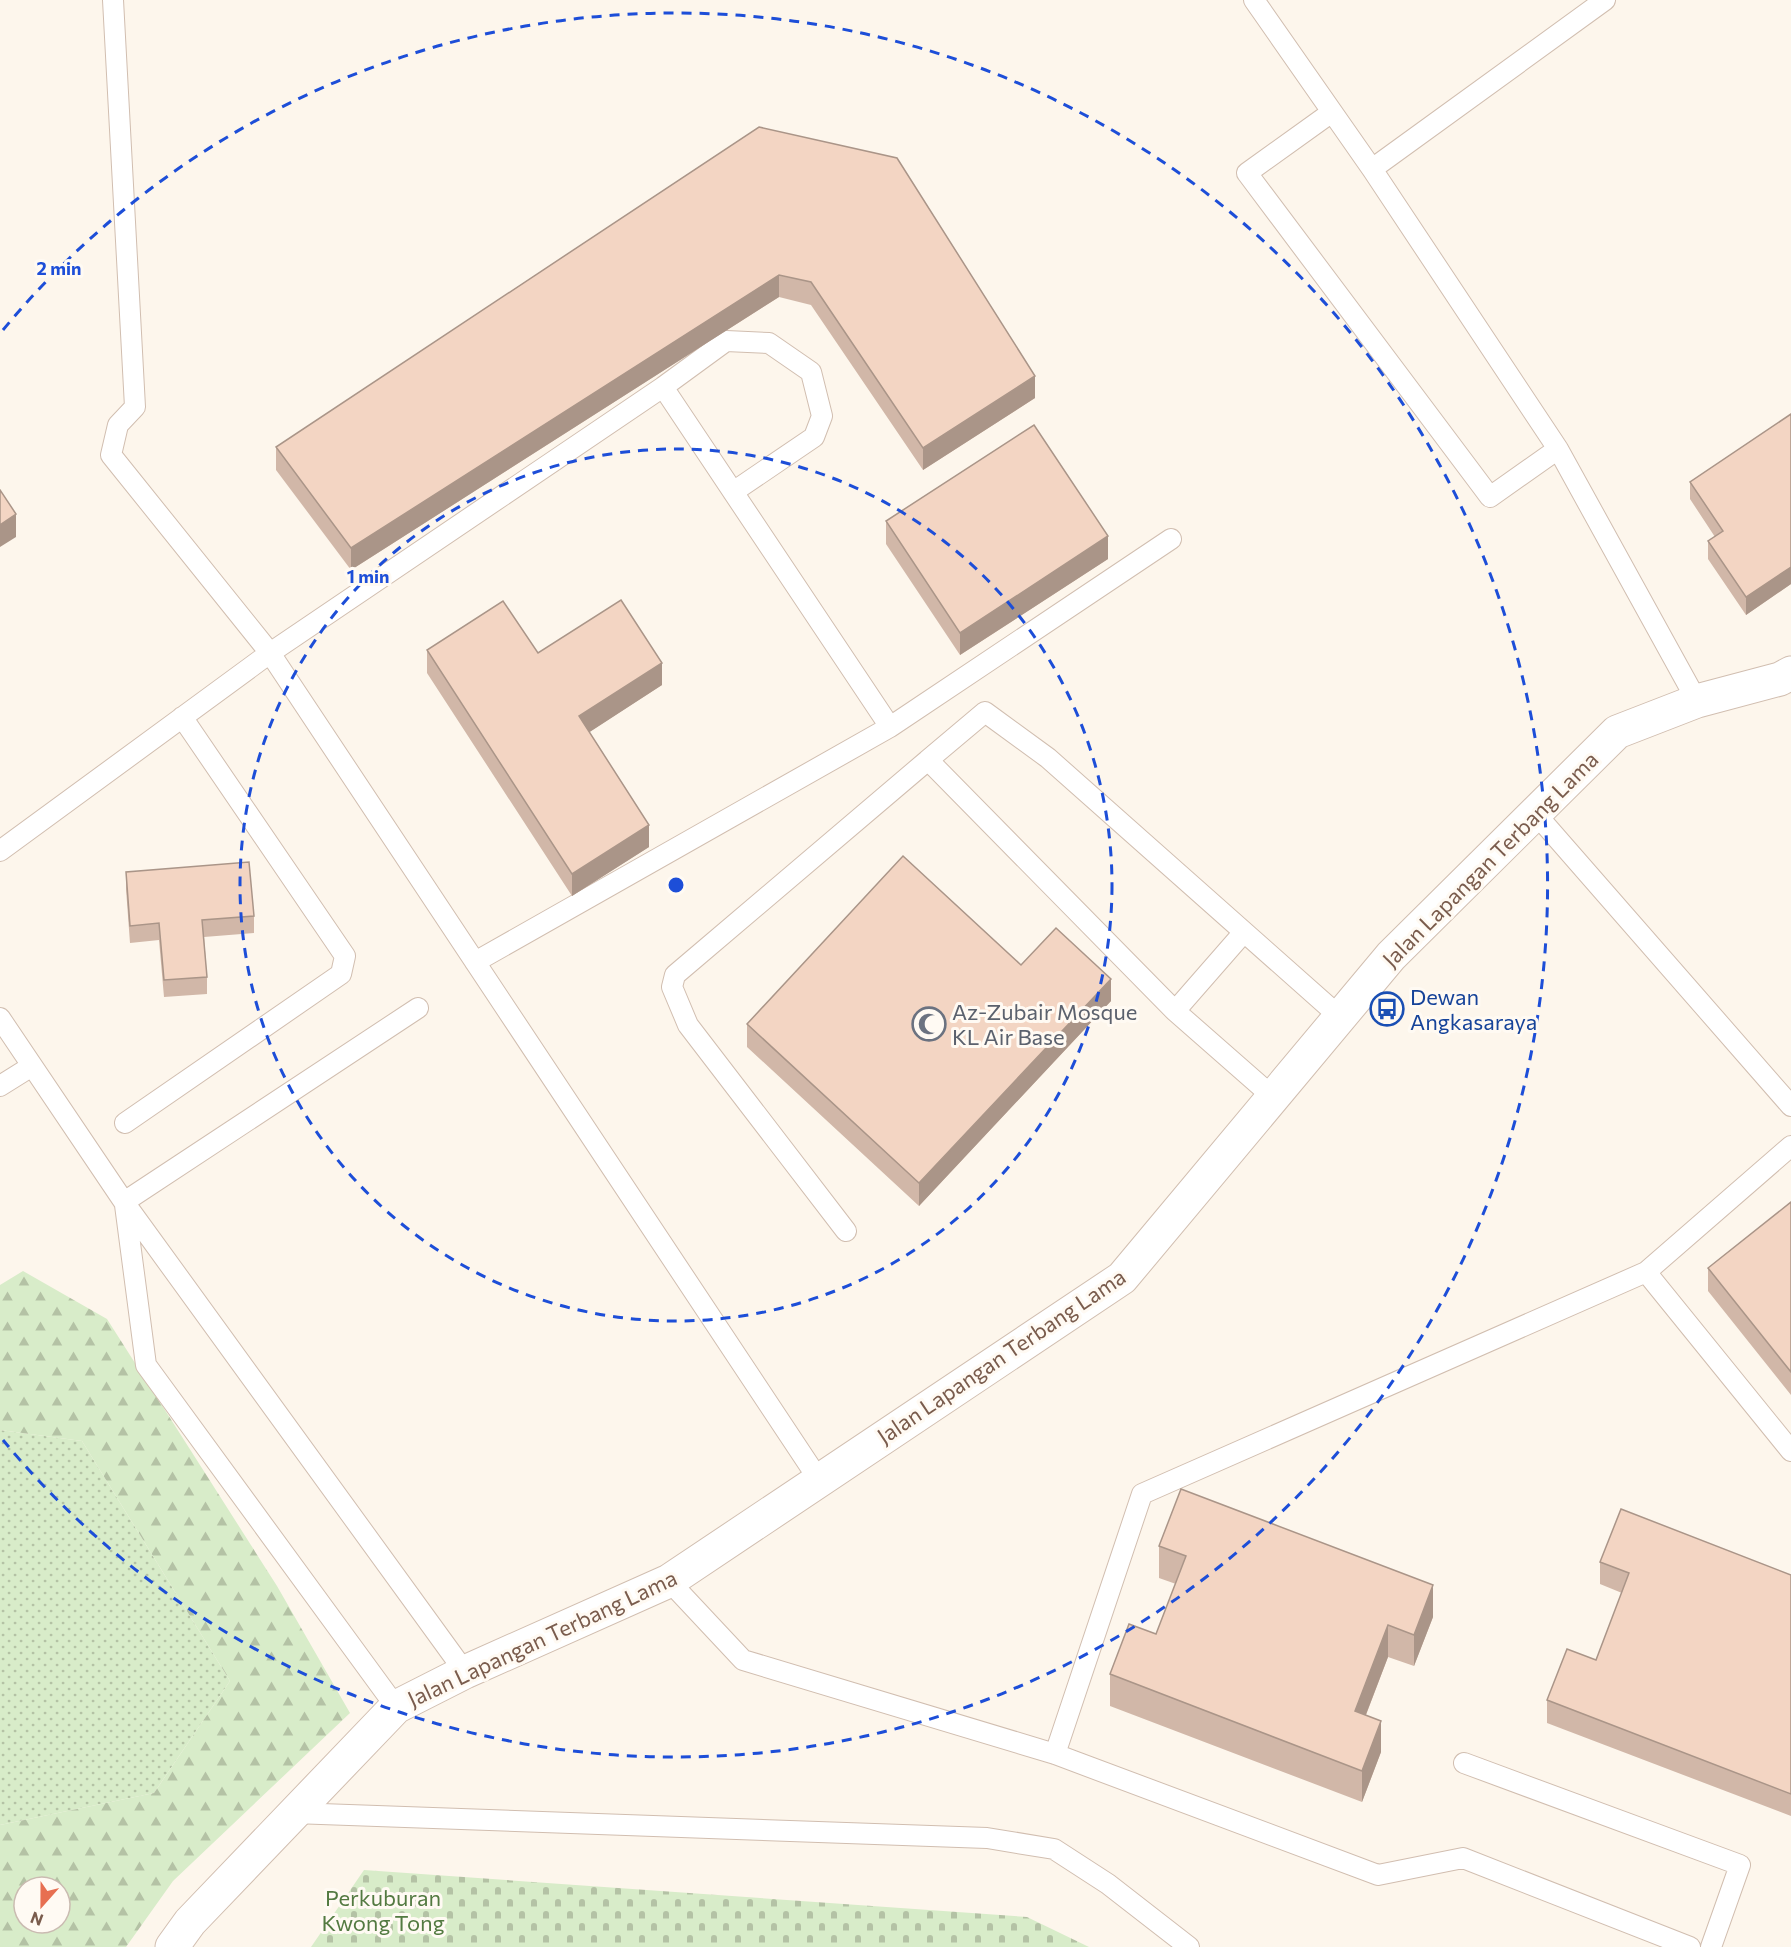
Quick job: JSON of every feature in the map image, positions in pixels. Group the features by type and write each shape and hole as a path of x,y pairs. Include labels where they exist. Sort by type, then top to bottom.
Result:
{"street":[{"name":"Jalan Lapangan Terbang Lama","path":"172,1947 190,1922 396,1707 465,1672 669,1581 1122,1278 1391,956 1617,732 1697,701 1780,679 1791,673"}],"lane":[{"path":"113,0 135,407 118,425 111,455 270,653 819,1479"},
{"path":"1254,0 1372,170 1558,449 1697,701"},
{"path":"1372,170 1605,0"},
{"path":"1332,112 1247,173 1490,497 1558,449"},
{"path":"0,851 270,653 663,387 726,341 769,343 811,372 822,416 814,437 733,492"},
{"path":"663,387 890,727"},
{"path":"475,962 890,727 1171,539"},
{"path":"846,1231 688,1025 672,987 675,975 985,712 1048,758 1340,1017"},
{"path":"125,1123 341,974 345,956 182,717"},
{"path":"928,760 1175,1011 1273,1097"},
{"path":"1535,813 1791,1106"},
{"path":"1175,1011 1244,932"},
{"path":"124,1202 418,1008"},
{"path":"0,1018 124,1202 465,1672"},
{"path":"0,1086 32,1066"},
{"path":"1055,1754 1142,1494 1646,1272 1791,1146"},
{"path":"124,1202 146,1365 396,1707"},
{"path":"1646,1272 1791,1451"},
{"path":"669,1581 743,1660 1055,1754 1378,1875 1463,1858 1690,1947"},
{"path":"1464,1763 1740,1865 1711,1947"},
{"path":"293,1813 987,1838 1054,1849 1108,1884 1189,1947"}],"green space":[{"path":"23,1271 107,1319 277,1586 350,1713 173,1881 126,1947 0,1947 0,1825 154,1793 230,1681 82,1441 0,1430 0,1285"},
{"path":"0,1430 82,1441 230,1681 154,1793 0,1825"},
{"name":"Perkuburan Kwong Tong","path":"364,1870 1027,1917 1089,1947 311,1947"}],"building":[{"path":"759,127 897,158 1035,376 923,448 811,282 779,275 351,548 276,447"},
{"path":"1791,414 1791,567 1746,597 1708,541 1723,531 1690,482"},
{"path":"1034,425 1108,536 960,633 886,521"},
{"path":"0,490 16,514 0,525"},
{"path":"621,600 662,663 579,716 649,825 572,874 427,650 503,601 538,653"},
{"name":"Az-Zubair Mosque KL Air Base","path":"903,856 1021,965 1056,928 1111,979 919,1183 747,1024"},
{"path":"249,862 254,916 202,920 207,977 164,980 159,923 130,926 126,872"},
{"path":"1791,1202 1791,1372 1708,1268"},
{"path":"1181,1489 1433,1585 1414,1635 1388,1625 1355,1711 1381,1721 1362,1771 1110,1674 1129,1624 1156,1634 1186,1556 1159,1546"},
{"path":"1621,1509 1791,1575 1791,1794 1547,1700 1567,1649 1596,1660 1629,1573 1600,1562"}],"place":[{"name":"Dewan Angkasaraya","path":"1387,1009"},
{"name":"Az-Zubair Mosque KL Air Base","path":"929,1024"}]}
